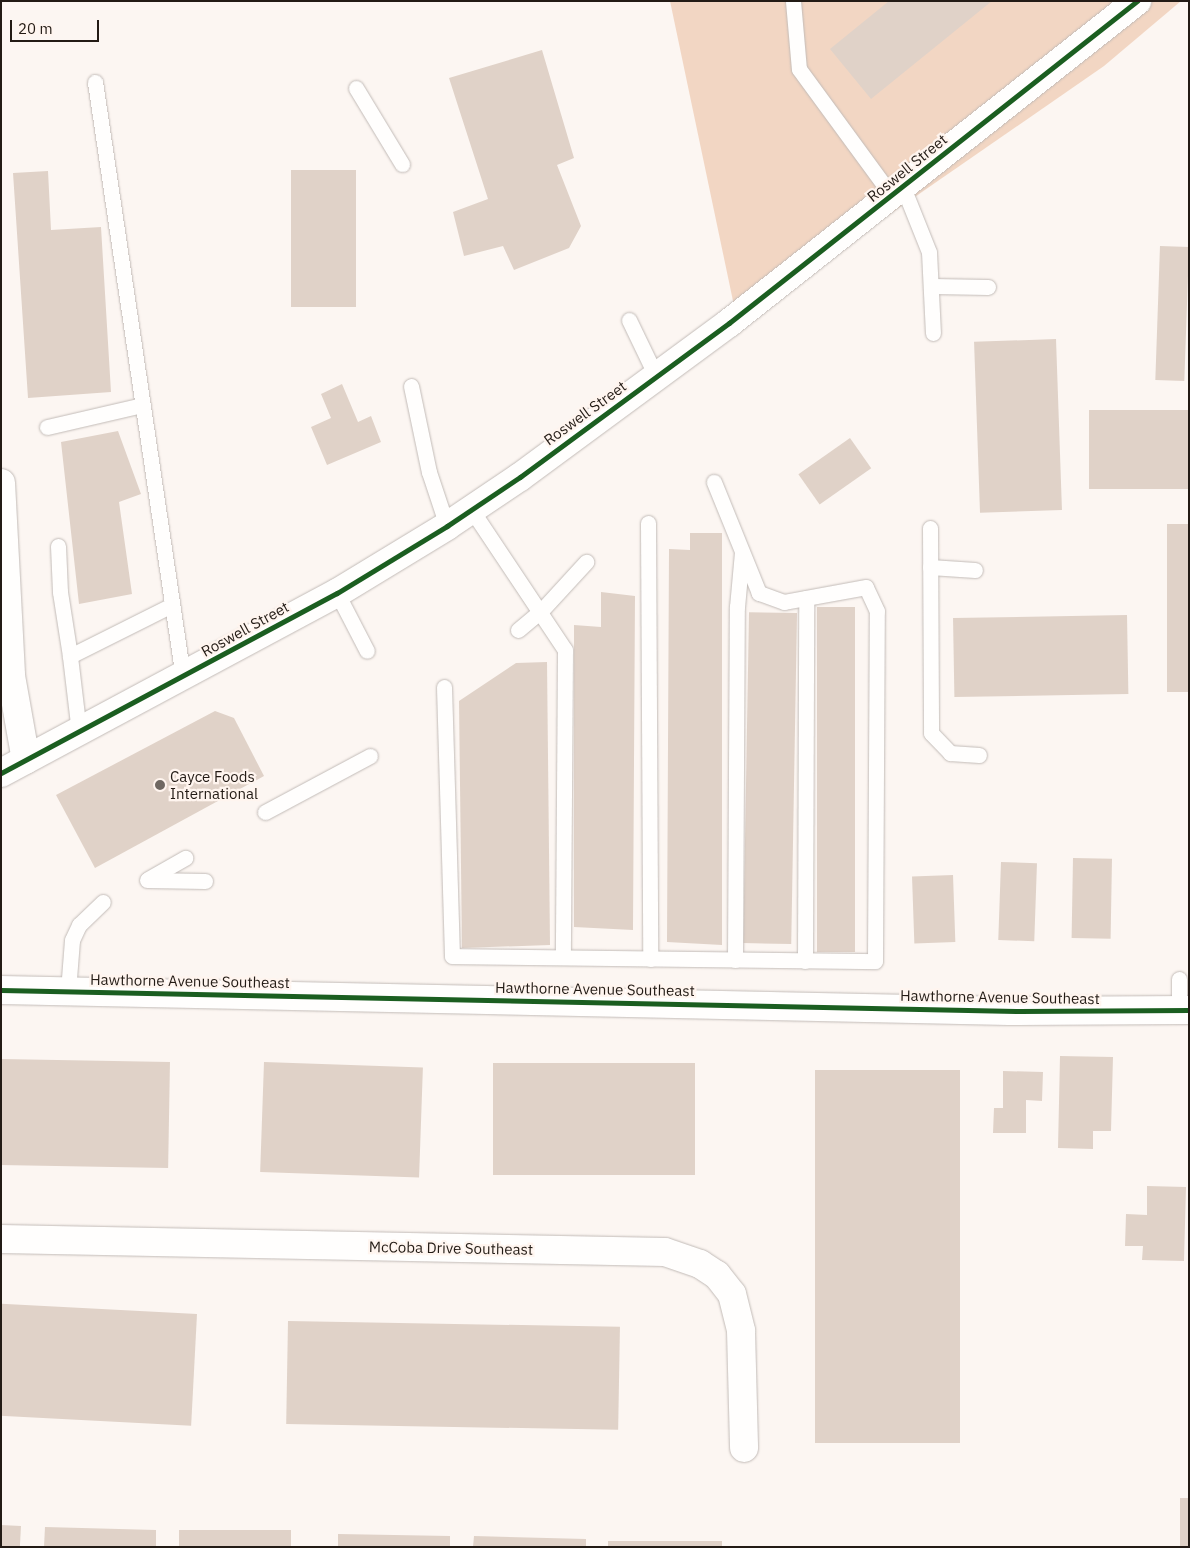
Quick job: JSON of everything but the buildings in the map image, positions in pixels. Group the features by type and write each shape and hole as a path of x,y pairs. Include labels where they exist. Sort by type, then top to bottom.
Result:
{"street":[{"name":"Roswell Street","path":"1,774 337,593 472,509 656,376 897,191 1137,1"},
{"path":"1,482 11,676 26,760"},
{"name":"Hawthorne Avenue Southeast","path":"1,990 1016,1011 1184,1010"},
{"name":"McCoba Drive Southeast","path":"1,1239 665,1252 700,1264 717,1275 732,1294 741,1332 744,1448"}],"lane":[{"path":"795,3 800,69 897,191 929,252 933,286 934,334"},
{"path":"95,82 182,677"},
{"path":"356,88 402,164"},
{"path":"933,286 988,287"},
{"path":"629,320 656,376"},
{"path":"412,386 429,472 447,526"},
{"path":"47,427 142,405"},
{"path":"444,687 452,956 875,961 877,611 866,587 784,602 759,593 714,482"},
{"path":"472,509 565,650 563,957"},
{"path":"648,523 650,959"},
{"path":"930,528 931,733 950,753 979,755"},
{"path":"58,546 60,592 70,656 78,732"},
{"path":"735,960 737,608 742,548"},
{"path":"518,630 541,611 586,562"},
{"path":"930,567 975,570"},
{"path":"337,593 367,651"},
{"path":"805,961 806,598"},
{"path":"70,656 172,606"},
{"path":"265,812 370,756"},
{"path":"185,858 147,880 205,880"},
{"path":"68,991 72,940 79,925 103,902"},
{"path":"1179,979 1184,1010"}],"shaded area":[{"path":"670,1 1181,1 1104,66 737,320"}],"cycle path":[{"path":"1,773 337,593 447,526 520,477 729,323 1137,1"},
{"path":"1,990 1016,1011 1189,1010"}],"place":[{"name":"Cayce Foods International","path":"160,785"}]}
